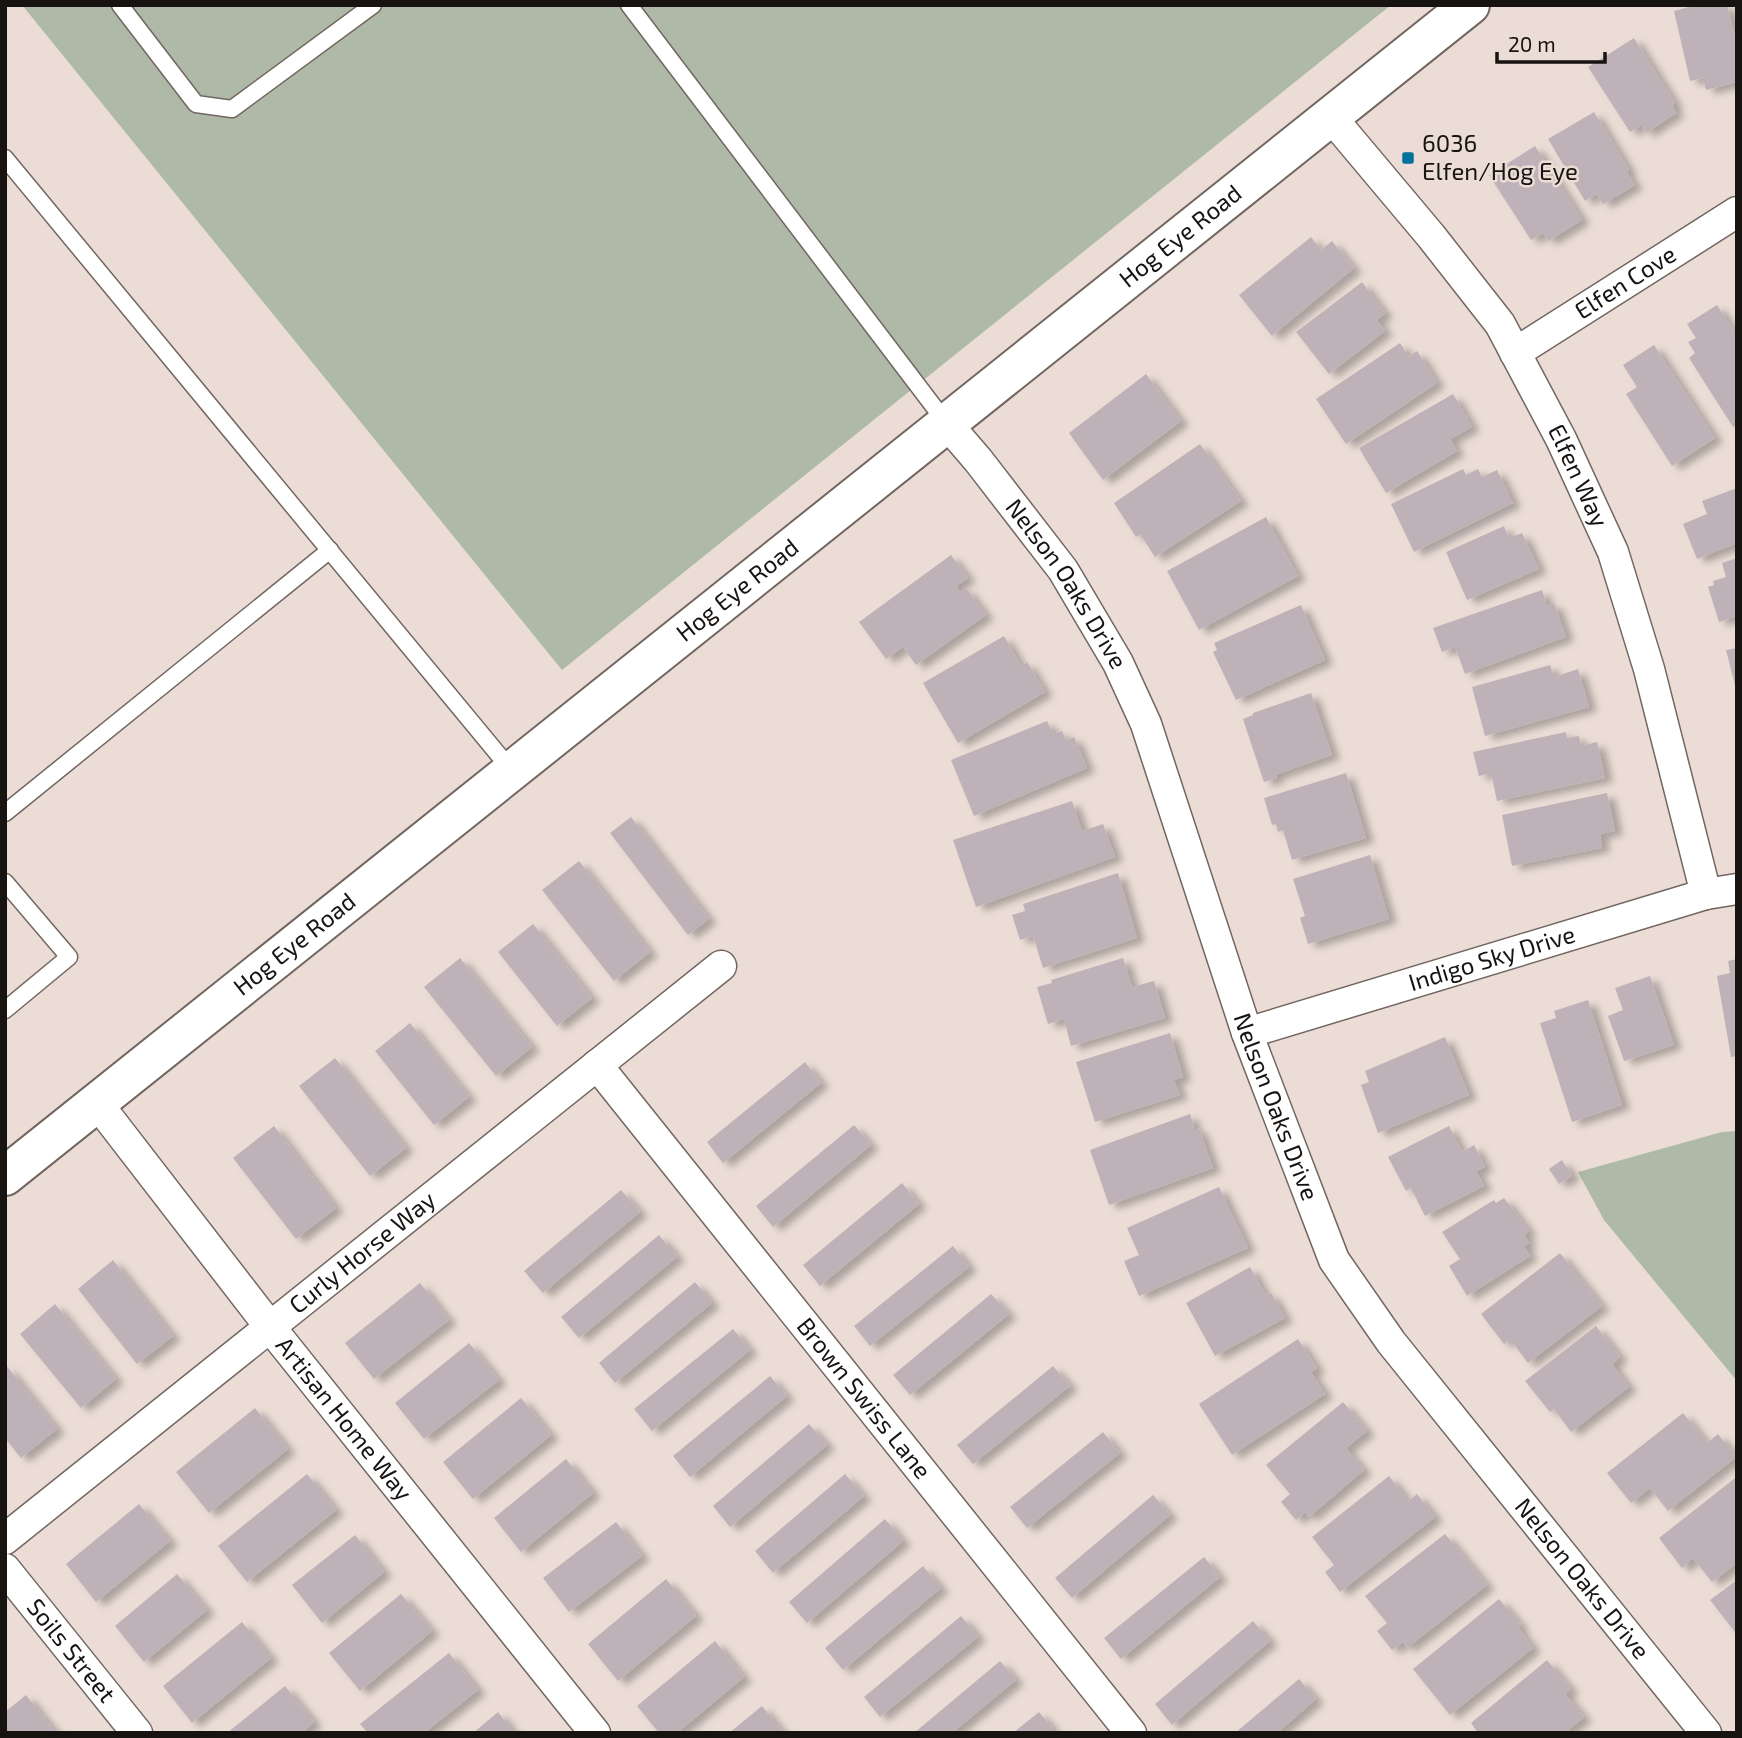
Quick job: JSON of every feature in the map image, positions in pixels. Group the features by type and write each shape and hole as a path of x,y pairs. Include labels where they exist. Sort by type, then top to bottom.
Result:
{"street":[{"name":"Hog Eye Road","path":"5,1176 1470,5"},
{"name":"Elfen Way","path":"1331,117 1431,236 1500,324 1560,439 1613,552 1649,669 1706,894"},
{"name":"Elfen Cove","path":"1515,353 1737,212"},
{"name":"Nelson Oaks Drive","path":"947,424 1063,570 1118,663 1146,724 1247,1033 1334,1259 1391,1342 1706,1733"},
{"name":"Indigo Sky Drive","path":"1247,1033 1706,894 1737,889"},
{"name":"Curly Horse Way","path":"5,1539 721,966"},
{"name":"Brown Swiss Lane","path":"597,1065 1131,1733"},
{"name":"Artisan Home Way","path":"97,1102 270,1327 595,1733"},
{"name":"Soils Street","path":"5,1569 137,1733"}],"lane":[{"path":"120,5 196,104 232,109 373,5"},
{"path":"629,5 947,424"},
{"path":"5,158 512,771"},
{"path":"5,813 330,550"},
{"path":"5,882 69,957 5,1010"}],"green space":[{"path":"22,5 1391,5 562,670"},
{"path":"1737,1131 1737,1381 1604,1220 1578,1172 1722,1132"}],"building":[{"path":"1696,5 1727,5 1737,45 1737,82 1706,90 1703,78 1690,81 1674,11"},
{"path":"1634,38 1675,103 1672,105 1676,113 1646,133 1641,125 1630,132 1588,67"},
{"path":"1594,112 1629,170 1626,171 1635,185 1603,204 1597,194 1585,201 1548,139"},
{"path":"1535,146 1582,220 1548,241 1543,233 1531,240 1489,175"},
{"path":"1311,237 1321,250 1332,241 1354,268 1272,336 1239,295"},
{"path":"1362,282 1385,313 1377,320 1385,331 1329,374 1296,332"},
{"path":"1717,305 1737,336 1737,425 1733,427 1689,358 1695,353 1688,342 1696,338 1687,324"},
{"path":"1400,343 1409,357 1417,351 1437,383 1346,444 1316,399"},
{"path":"1654,345 1715,438 1672,466 1626,394 1637,387 1623,365"},
{"path":"1146,374 1181,421 1103,480 1069,433"},
{"path":"1453,394 1472,427 1450,439 1457,451 1386,493 1359,448"},
{"path":"1200,444 1241,501 1155,557 1140,534 1136,537 1114,503"},
{"path":"1463,469 1466,475 1478,469 1482,477 1497,470 1513,503 1414,552 1391,504"},
{"path":"1737,488 1737,543 1697,559 1683,524 1707,514 1702,501"},
{"path":"1266,517 1298,576 1199,630 1167,571"},
{"path":"1504,526 1509,538 1522,533 1539,569 1467,600 1446,552"},
{"path":"951,555 968,578 956,586 960,592 966,588 986,615 916,665 903,647 886,659 859,622"},
{"path":"1737,558 1737,616 1719,622 1708,587 1714,585 1713,581 1726,577 1722,563"},
{"path":"1542,590 1547,606 1554,603 1566,637 1465,674 1455,647 1442,652 1433,628"},
{"path":"1301,605 1325,660 1236,700 1213,652 1217,650 1214,643"},
{"path":"1004,636 1021,666 1027,662 1045,692 958,743 923,683"},
{"path":"1737,648 1737,689 1736,689 1726,650"},
{"path":"1550,665 1554,677 1578,669 1589,707 1485,736 1472,687"},
{"path":"1311,693 1332,755 1275,775 1277,778 1264,782 1243,719"},
{"path":"1047,721 1053,734 1062,731 1066,740 1074,737 1087,768 974,816 951,760"},
{"path":"1566,732 1567,738 1579,736 1581,746 1597,742 1605,778 1497,801 1491,773 1479,776 1473,752"},
{"path":"1346,773 1366,838 1292,860 1283,830 1278,832 1276,824 1272,825 1264,798"},
{"path":"1607,793 1615,831 1600,834 1602,848 1512,866 1502,815"},
{"path":"1072,801 1082,831 1103,824 1115,857 976,907 953,840"},
{"path":"631,817 709,919 688,935 610,833"},
{"path":"1370,855 1389,919 1308,944 1300,918 1305,916 1293,879"},
{"path":"579,861 650,952 614,981 542,890"},
{"path":"1118,873 1137,938 1043,968 1033,936 1020,940 1012,915 1025,911 1023,904"},
{"path":"533,924 592,998 557,1026 498,952"},
{"path":"460,958 532,1047 496,1076 424,987"},
{"path":"1123,958 1132,987 1154,981 1165,1018 1071,1046 1064,1019 1048,1024 1037,987 1052,983 1051,980"},
{"path":"1737,959 1737,1056 1731,1057 1717,976 1730,973 1728,961"},
{"path":"1650,976 1674,1045 1624,1061 1608,1016 1623,1010 1615,988"},
{"path":"1588,1000 1622,1105 1572,1122 1540,1023 1556,1018 1554,1011"},
{"path":"410,1023 469,1097 434,1125 375,1051"},
{"path":"1170,1033 1183,1077 1174,1080 1180,1095 1095,1122 1076,1062"},
{"path":"1445,1037 1469,1095 1378,1133 1361,1085 1369,1082 1365,1071"},
{"path":"335,1058 406,1148 370,1176 299,1086"},
{"path":"805,1062 821,1083 723,1163 707,1142"},
{"path":"1190,1114 1195,1130 1199,1128 1213,1168 1109,1205 1090,1150"},
{"path":"854,1125 871,1145 773,1227 756,1206"},
{"path":"274,1126 336,1208 296,1239 233,1158"},
{"path":"1449,1126 1462,1152 1474,1145 1485,1167 1476,1171 1484,1186 1425,1216 1411,1188 1406,1191 1388,1157"},
{"path":"1562,1160 1572,1176 1559,1184 1549,1169"},
{"path":"902,1183 919,1204 820,1286 803,1265"},
{"path":"1219,1187 1248,1248 1139,1296 1124,1261 1139,1255 1127,1228"},
{"path":"621,1190 640,1212 543,1293 524,1271"},
{"path":"1504,1198 1529,1231 1524,1235 1529,1243 1524,1246 1530,1256 1467,1296 1449,1266 1460,1259 1442,1232 1494,1200 1496,1203"},
{"path":"659,1235 677,1257 579,1338 561,1317"},
{"path":"953,1246 969,1267 870,1346 854,1326"},
{"path":"1560,1253 1602,1306 1528,1363 1510,1339 1504,1344 1481,1314"},
{"path":"113,1260 173,1336 137,1364 78,1289"},
{"path":"1250,1267 1266,1296 1271,1293 1285,1318 1215,1356 1186,1303"},
{"path":"695,1282 712,1303 615,1383 599,1363"},
{"path":"420,1283 449,1320 374,1379 345,1343"},
{"path":"991,1294 1009,1314 910,1395 893,1375"},
{"path":"55,1304 116,1379 81,1408 20,1334"},
{"path":"1596,1326 1620,1357 1612,1364 1629,1387 1571,1432 1554,1409 1550,1412 1525,1381"},
{"path":"733,1329 750,1350 652,1431 634,1409"},
{"path":"1298,1339 1317,1368 1311,1372 1325,1394 1232,1455 1199,1404"},
{"path":"469,1343 499,1380 424,1439 395,1403"},
{"path":"5,1364 57,1429 21,1458 5,1438"},
{"path":"1053,1366 1070,1386 973,1464 957,1445"},
{"path":"770,1376 787,1396 690,1477 673,1456"},
{"path":"521,1398 551,1435 473,1499 443,1462"},
{"path":"1343,1402 1367,1431 1346,1448 1364,1470 1309,1517 1305,1512 1296,1520 1281,1502 1290,1494 1266,1465"},
{"path":"255,1408 288,1449 209,1513 176,1472"},
{"path":"1683,1413 1707,1443 1718,1434 1736,1457 1668,1511 1650,1488 1631,1503 1607,1473"},
{"path":"809,1424 827,1445 730,1527 713,1506"},
{"path":"1103,1432 1120,1453 1027,1528 1010,1507"},
{"path":"566,1459 593,1493 521,1552 494,1518"},
{"path":"307,1474 336,1510 247,1582 218,1546"},
{"path":"845,1474 864,1496 773,1573 755,1551"},
{"path":"1389,1476 1408,1501 1417,1494 1435,1517 1340,1592 1325,1572 1334,1565 1312,1537"},
{"path":"1735,1478 1737,1563 1712,1582 1693,1558 1682,1568 1659,1538"},
{"path":"1153,1495 1170,1515 1072,1598 1055,1578"},
{"path":"139,1504 170,1541 96,1602 66,1564"},
{"path":"885,1519 903,1541 807,1623 789,1602"},
{"path":"616,1522 642,1556 569,1612 543,1578"},
{"path":"1445,1534 1487,1585 1407,1648 1403,1642 1392,1650 1377,1631 1387,1623 1365,1596"},
{"path":"355,1535 384,1572 322,1623 292,1585"},
{"path":"1204,1557 1220,1577 1121,1659 1104,1638"},
{"path":"923,1566 941,1588 843,1670 825,1648"},
{"path":"177,1574 207,1610 144,1662 115,1626"},
{"path":"666,1579 696,1616 618,1681 588,1644"},
{"path":"1737,1580 1737,1630 1735,1632 1710,1600"},
{"path":"401,1594 432,1631 360,1691 329,1653"},
{"path":"1499,1599 1521,1625 1518,1627 1533,1648 1450,1715 1413,1669"},
{"path":"961,1616 978,1637 880,1717 864,1697"},
{"path":"1253,1621 1270,1641 1172,1725 1155,1704"},
{"path":"242,1622 271,1658 192,1723 163,1686"},
{"path":"715,1641 744,1677 677,1733 659,1733 637,1706"},
{"path":"449,1653 478,1690 424,1733 368,1733 360,1724"},
{"path":"1547,1660 1571,1689 1565,1694 1584,1717 1565,1733 1478,1733 1471,1723"},
{"path":"1000,1661 1016,1680 952,1733 914,1733"},
{"path":"1299,1679 1316,1699 1277,1733 1235,1733"},
{"path":"285,1686 314,1722 302,1733 227,1733"},
{"path":"26,1695 56,1733 5,1733 5,1712"},
{"path":"762,1706 783,1733 729,1733"},
{"path":"498,1712 514,1733 473,1733"},
{"path":"1039,1712 1053,1729 1048,1733 1013,1733"}],"place":[{"name":"6036 Elfen/Hog Eye","path":"1408,158"}]}
